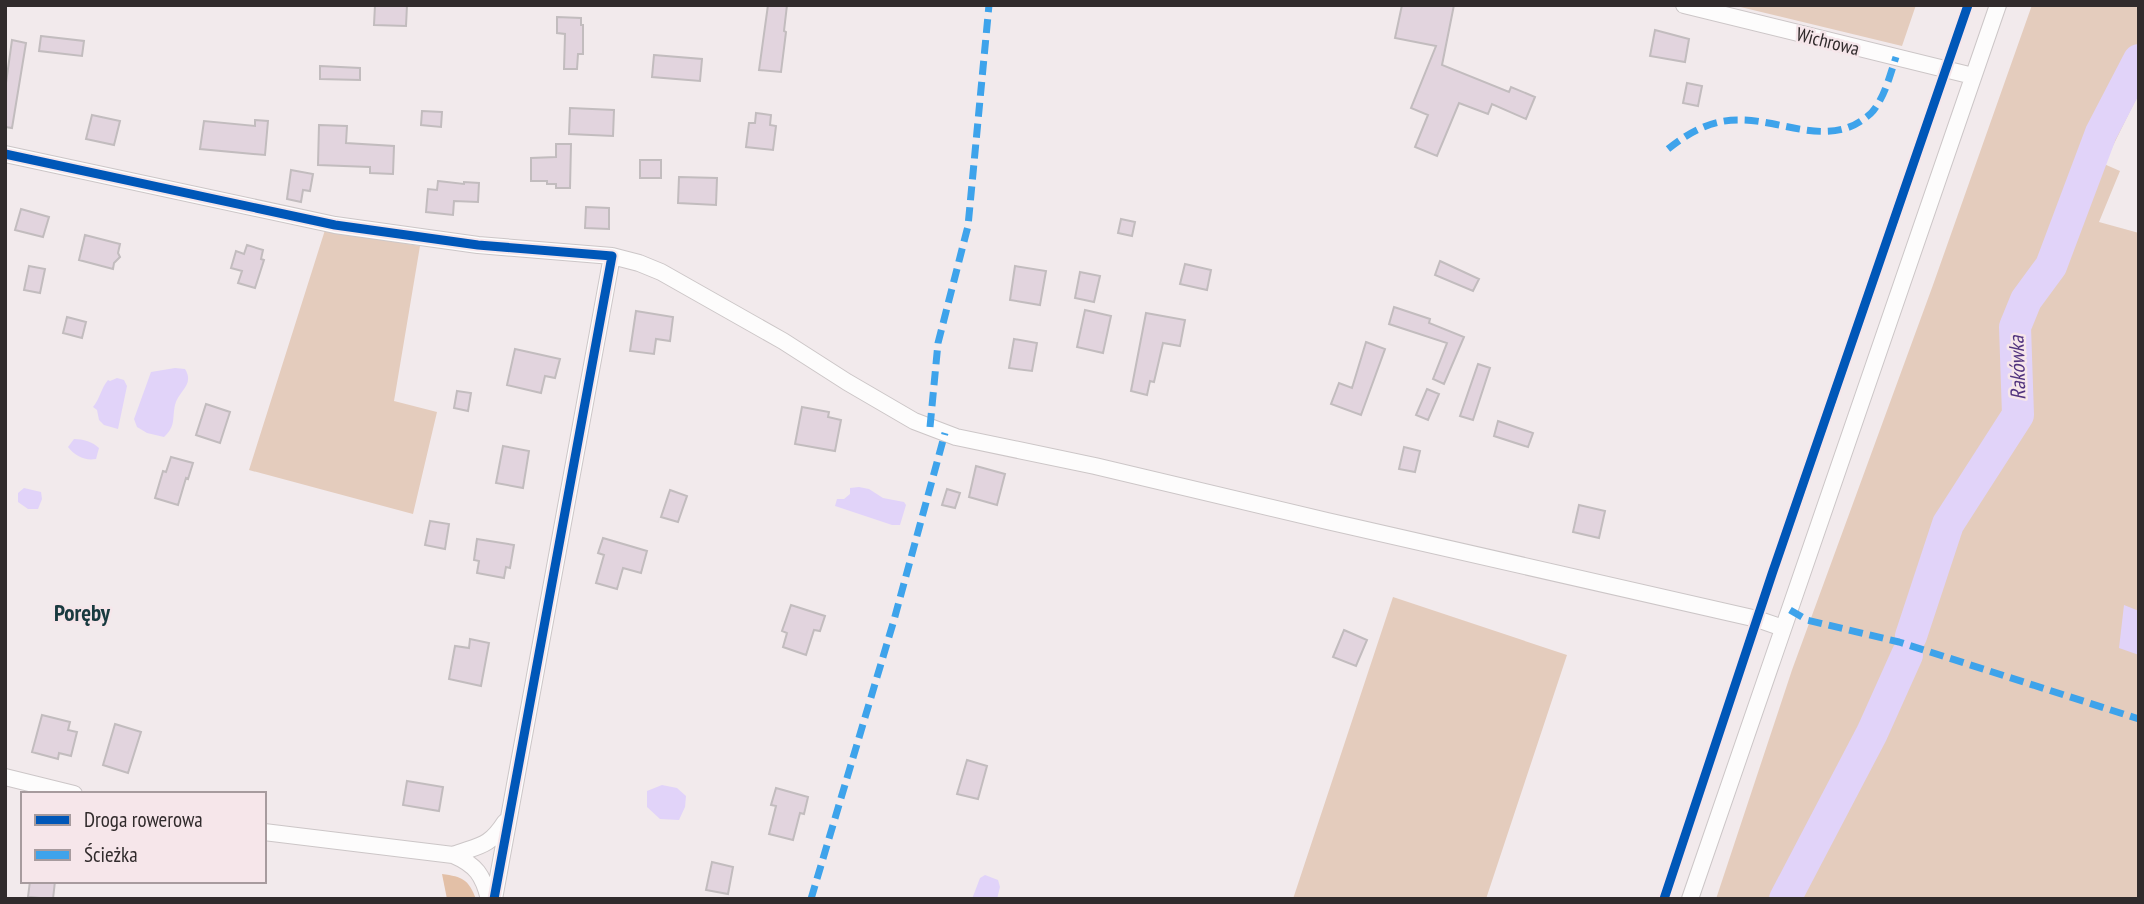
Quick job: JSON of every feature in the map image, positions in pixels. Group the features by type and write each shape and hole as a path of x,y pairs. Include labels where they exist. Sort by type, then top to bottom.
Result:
{"street":[{"name":"Wichrowa","path":"1684,5 1973,76"},
{"path":"1690,899 1998,5"},
{"path":"5,154 335,225 478,245 612,256 639,263 661,272 783,341 903,415 956,438 1121,472 1717,610 1783,628"},
{"path":"491,899 509,816 612,256"},
{"path":"5,777 66,792"},
{"path":"453,855 495,838 509,816"},
{"path":"266,831 453,855 467,861 484,878 491,899"}],"shaded area":[{"path":"1732,5 1916,5 1902,46"},
{"path":"2032,5 2139,5 2139,93 2104,164 2120,171 2099,222 2139,233 2139,899 1716,899 1792,670"},
{"path":"325,230 420,246 394,401 437,412 413,514 249,470"},
{"path":"185,369 188,379 175,405 172,426 164,437 147,433 137,427 134,419 151,372"},
{"path":"108,380 124,380 127,386 118,429 104,425 93,407"},
{"path":"74,439 88,441 99,448 96,459 80,457 74,453 68,447"},
{"path":"24,488 41,492 42,499 38,509 28,509 18,502 18,493"},
{"path":"850,488 869,489 883,498 904,502 906,505 900,525 892,525 835,506 837,499 844,499 850,494"},
{"path":"1393,597 1567,655 1486,899 1293,899"},
{"path":"2124,605 2139,611 2139,655 2119,648"},
{"path":"662,785 677,788 686,796 685,807 679,820 660,819 647,807 647,791"},
{"path":"442,874 464,880 476,899 447,899"},
{"path":"985,875 998,880 1000,887 997,899 972,899 980,878"}],"building":[{"path":"375,5 407,5 406,26 374,25"},
{"path":"768,5 787,5 781,72 759,70"},
{"path":"1402,5 1454,5 1442,65 1509,92 1511,87 1535,97 1526,119 1492,104 1488,114 1459,103 1437,156 1415,147 1428,115 1411,108 1436,46 1395,38"},
{"path":"557,17 581,18 583,54 578,54 577,69 564,69 565,34 557,33"},
{"path":"1655,30 1689,39 1685,62 1650,56"},
{"path":"41,36 84,41 82,56 39,51"},
{"path":"12,40 26,43 12,128 5,127 5,90"},
{"path":"654,55 702,59 700,81 652,77"},
{"path":"320,66 360,68 360,80 320,79"},
{"path":"1687,83 1702,86 1698,106 1683,103"},
{"path":"570,108 614,110 613,136 569,134"},
{"path":"422,111 442,112 441,127 421,125"},
{"path":"756,113 771,115 770,125 776,126 773,150 746,147 749,123 755,123"},
{"path":"92,115 120,121 114,145 86,139"},
{"path":"255,120 268,121 265,155 200,149 204,121 255,126"},
{"path":"319,125 347,126 346,143 394,146 393,174 370,173 370,167 318,165"},
{"path":"556,144 571,144 570,188 556,188 556,184 547,184 547,181 531,181 531,158 556,157"},
{"path":"640,160 661,160 661,178 640,178"},
{"path":"291,170 313,174 310,191 303,190 301,202 287,199"},
{"path":"679,177 717,178 716,205 678,203"},
{"path":"438,181 479,183 478,202 454,201 453,215 426,212 428,189 437,190"},
{"path":"586,207 609,208 609,229 585,228"},
{"path":"21,209 49,217 43,237 15,230"},
{"path":"1121,219 1135,222 1132,236 1118,233"},
{"path":"85,235 120,244 120,257 114,263 113,269 79,260"},
{"path":"247,245 263,250 261,259 264,260 255,288 238,283 242,271 231,268 236,251 244,254"},
{"path":"1440,261 1479,279 1473,291 1435,275"},
{"path":"1185,264 1211,270 1207,290 1180,284"},
{"path":"29,266 45,269 40,293 24,290"},
{"path":"1015,266 1046,271 1040,305 1010,300"},
{"path":"1080,272 1100,276 1094,302 1075,298"},
{"path":"1394,307 1430,319 1429,323 1464,337 1444,384 1433,379 1447,343 1389,324"},
{"path":"1085,310 1111,316 1103,353 1077,347"},
{"path":"636,311 673,317 670,341 656,339 654,354 630,351"},
{"path":"1146,313 1185,320 1180,346 1163,343 1154,382 1150,381 1147,395 1131,391"},
{"path":"67,317 86,322 82,338 63,333"},
{"path":"1014,339 1037,343 1032,371 1009,368"},
{"path":"1366,342 1385,349 1361,415 1331,404 1339,383 1352,388"},
{"path":"515,349 560,359 555,378 545,376 541,393 507,385"},
{"path":"1478,364 1490,368 1473,420 1460,416"},
{"path":"1427,389 1439,394 1428,420 1416,415"},
{"path":"457,391 471,393 468,411 454,408"},
{"path":"206,404 230,412 220,443 196,435"},
{"path":"802,407 829,412 828,417 841,420 835,451 795,444"},
{"path":"1498,421 1533,433 1528,447 1494,436"},
{"path":"503,446 529,451 523,488 496,483"},
{"path":"1404,447 1420,451 1415,472 1399,469"},
{"path":"171,457 193,463 178,505 155,498 163,471 166,472"},
{"path":"976,466 1005,474 997,505 969,497"},
{"path":"947,489 960,493 955,508 942,505"},
{"path":"670,490 687,496 678,522 661,517"},
{"path":"1579,505 1605,511 1599,538 1573,532"},
{"path":"430,521 449,524 445,549 425,545"},
{"path":"603,538 647,551 641,573 623,568 617,589 596,583 604,555 598,553"},
{"path":"477,539 514,545 510,568 506,567 504,578 477,573 479,561 474,560"},
{"path":"791,605 825,616 820,631 814,630 806,655 783,647 787,633 782,631"},
{"path":"1344,630 1367,640 1356,666 1333,657"},
{"path":"470,639 489,643 481,686 449,679 455,646 469,648"},
{"path":"42,715 70,722 68,730 77,732 71,756 59,753 58,759 32,752"},
{"path":"115,724 141,732 128,773 103,765"},
{"path":"967,760 987,766 978,799 957,794"},
{"path":"407,781 443,787 439,811 403,805"},
{"path":"776,788 808,797 804,814 800,813 793,840 769,834 776,806 771,805"},
{"path":"712,862 733,867 728,894 706,890"},
{"path":"30,883 55,883 53,899 28,897"}],"waterway":[{"name":"Rakówka","path":"1911,636 1948,524 2018,415 2015,327 2026,300 2051,266 2101,133 2139,60"},
{"name":"Rakówka","path":"1785,899 1872,733 1907,655"}],"marked path":[{"path":"930,427 938,343 968,226 989,5"},
{"path":"1668,149 1702,128 1731,120 1756,121 1802,130 1833,131 1847,128 1861,121 1877,105 1896,57"},
{"path":"811,899 894,620 945,433"},
{"path":"1790,610 1807,620 1899,642 2139,719"}],"cycle path":[{"path":"1664,899 1772,574 1968,5"},
{"path":"5,154 335,225 478,245 612,256 494,899"}],"district":[{"name":"Poręby","path":"82,612"}]}
